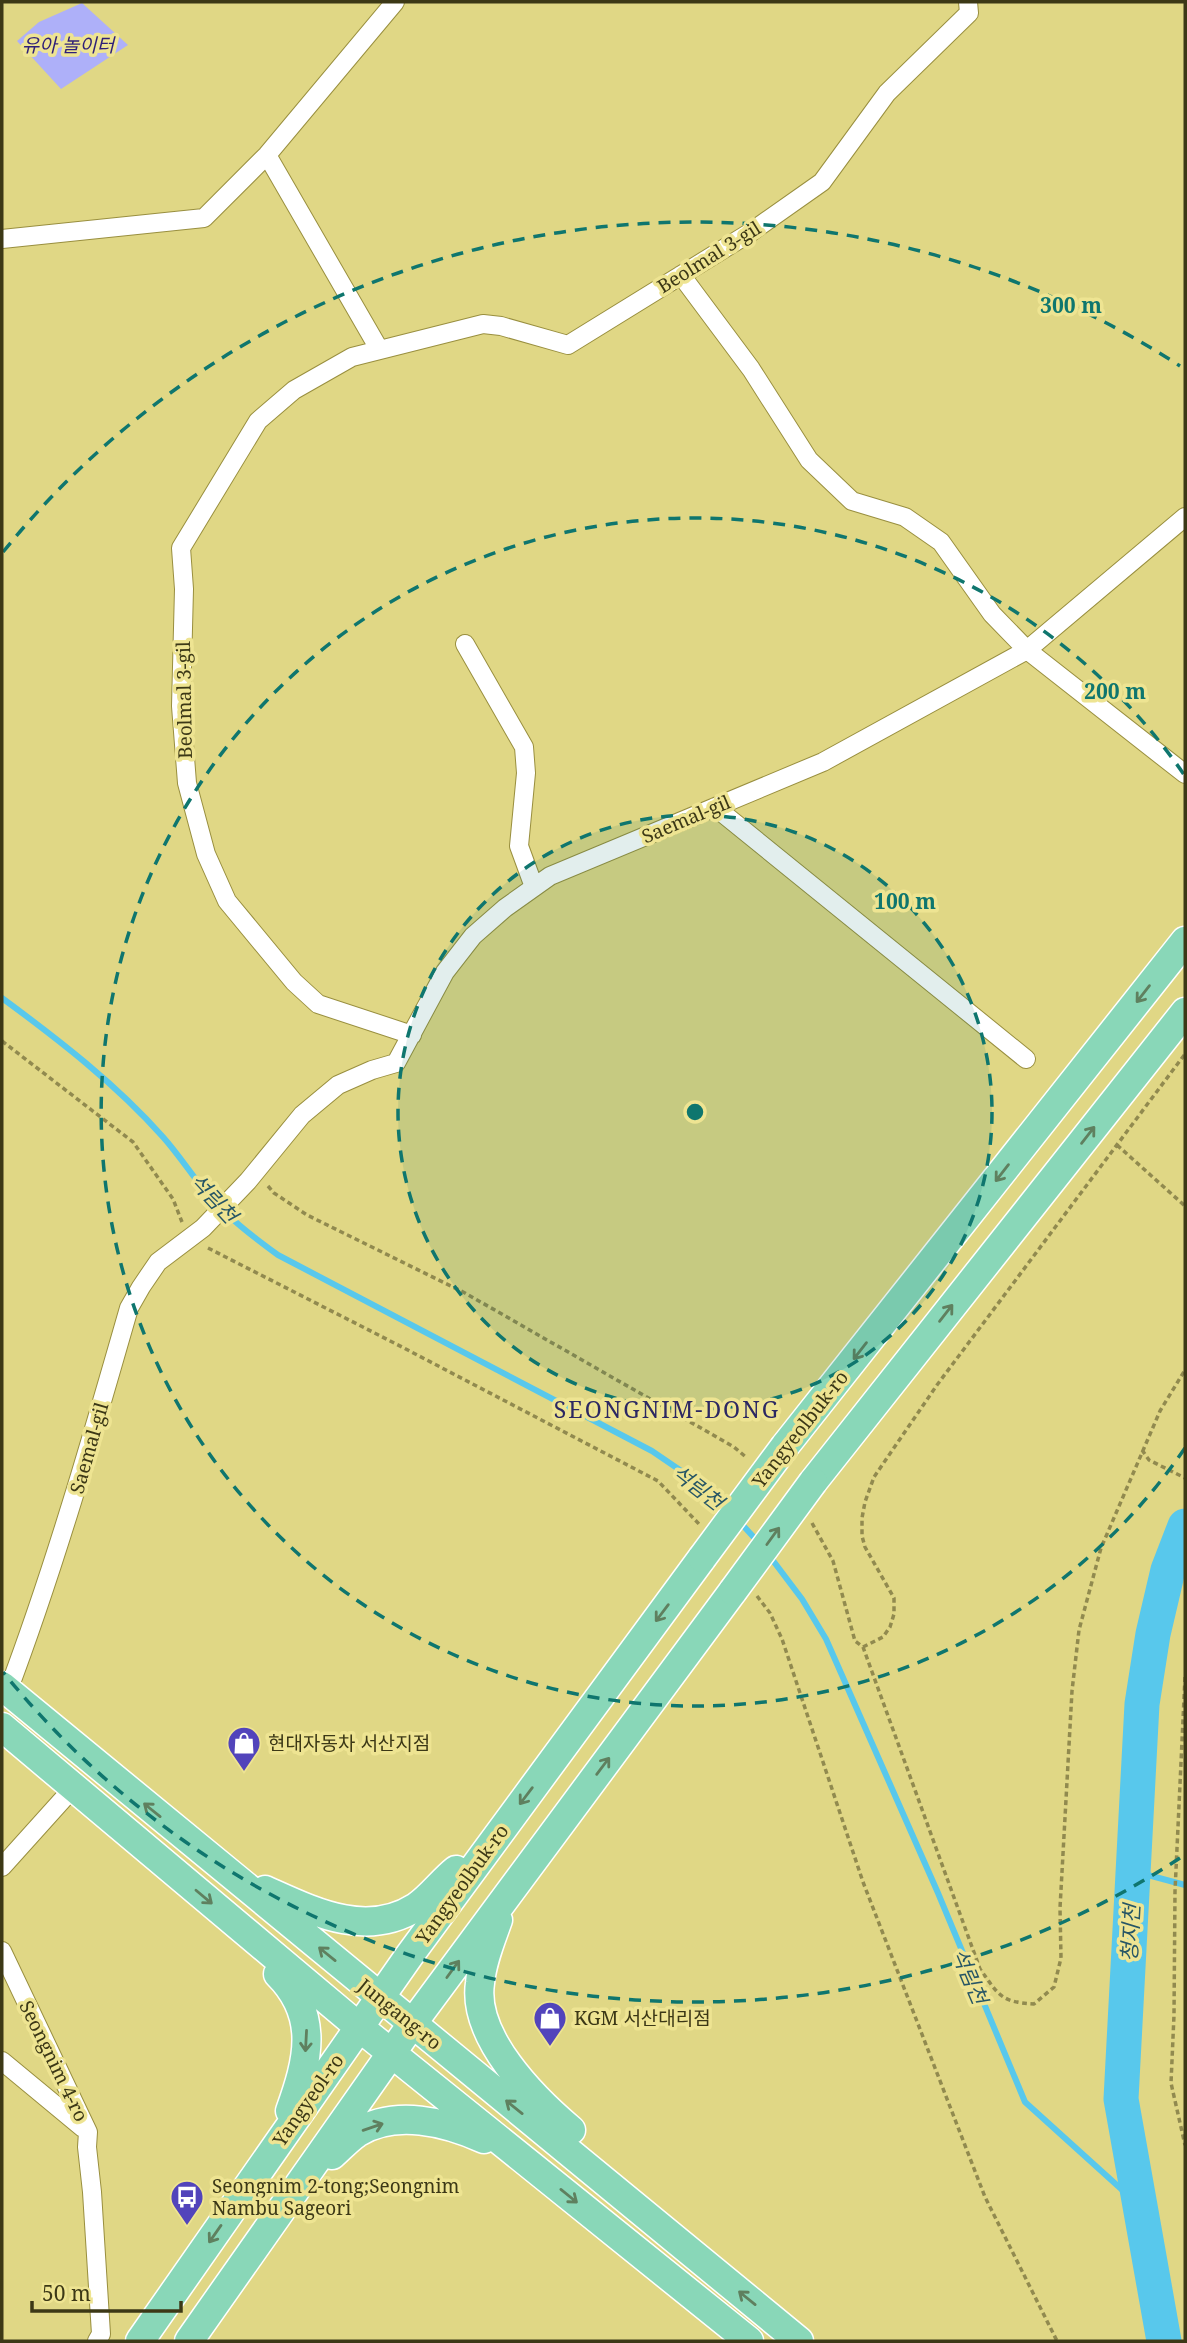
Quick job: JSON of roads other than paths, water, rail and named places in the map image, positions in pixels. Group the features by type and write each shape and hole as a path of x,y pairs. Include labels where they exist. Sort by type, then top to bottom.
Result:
{"main road":[{"name":"Yangyeolbuk-ro","path":"380,1997 785,1446 1185,941"},
{"path":"412,2024 505,1898 743,1591 813,1482 1185,1012"},
{"name":"Jungang-ro","path":"5,1689 799,2341"},
{"name":"Jungang-ro","path":"2,1727 359,2027 749,2341"},
{"path":"227,1872 307,1908 334,1917 370,1923 383,1922 418,1906 455,1870 468,1875"},
{"path":"505,1898 479,1983 482,2018 493,2040 522,2081 545,2108 576,2134 572,2155"},
{"path":"277,1958 276,1972 298,1997 307,2026 302,2072 282,2137"},
{"name":"Yangyeol-ro","path":"141,2341 380,1997"},
{"name":"Yangyeol-ro","path":"189,2341 412,2024"},
{"path":"317,2158 324,2161 358,2132 387,2122 413,2120 440,2123 463,2130 516,2153"}],"street":[{"path":"2,239 204,218 267,155 395,2"},
{"name":"Beolmal 3-gil","path":"411,1035 318,1004 294,982 227,901 206,854 187,783 181,706 184,589 181,548 258,421 294,390 352,357 483,324 501,326 568,345 751,232 822,182 887,93 973,5"},
{"path":"267,155 379,349"},
{"path":"681,275 751,369 809,460 852,501 905,517 941,542 992,614 1027,650 1185,774"},
{"name":"Saemal-gil","path":"5,1689 31,1631 80,1482 129,1308 141,1287 158,1262 196,1234 251,1176 302,1115 338,1085 396,1063 445,972 473,936 505,908 550,876 823,762 1027,650 1185,517"},
{"path":"465,644 524,747 526,773 519,846 534,887"},
{"path":"715,807 1026,1059"},
{"path":"2,1867 74,1787"},
{"name":"Seongnim 4-ro","path":"2,1951 88,2132 101,2334 97,2341"},
{"path":"2,2061 88,2132"}],"waterway":[{"name":"석림천","path":"2,998 66,1046 126,1099 163,1137 214,1201 240,1226 278,1255 652,1451 696,1481 728,1510"},
{"name":"석림천","path":"738,1520 759,1543"},
{"name":"청지천","path":"1164,2341 1121,2099 1142,1704 1153,1634 1168,1570 1185,1526"},
{"name":"석림천","path":"768,1554 802,1599 826,1639 938,1893 1025,2102 1140,2206"},
{"path":"1133,1871 1185,1885"}],"place":[{"name":"현대자동차 서산지점","path":"244,1773"},
{"name":"KGM 서산대리점","path":"550,2048"},
{"name":"Seongnim 2-tong;Seongnim Nambu Sageori","path":"187,2227"}],"district":[{"name":"SEONGNIM-DONG","path":"667,1409"}],"park label":[{"name":"유아 놀이터","path":"68,45"}]}
